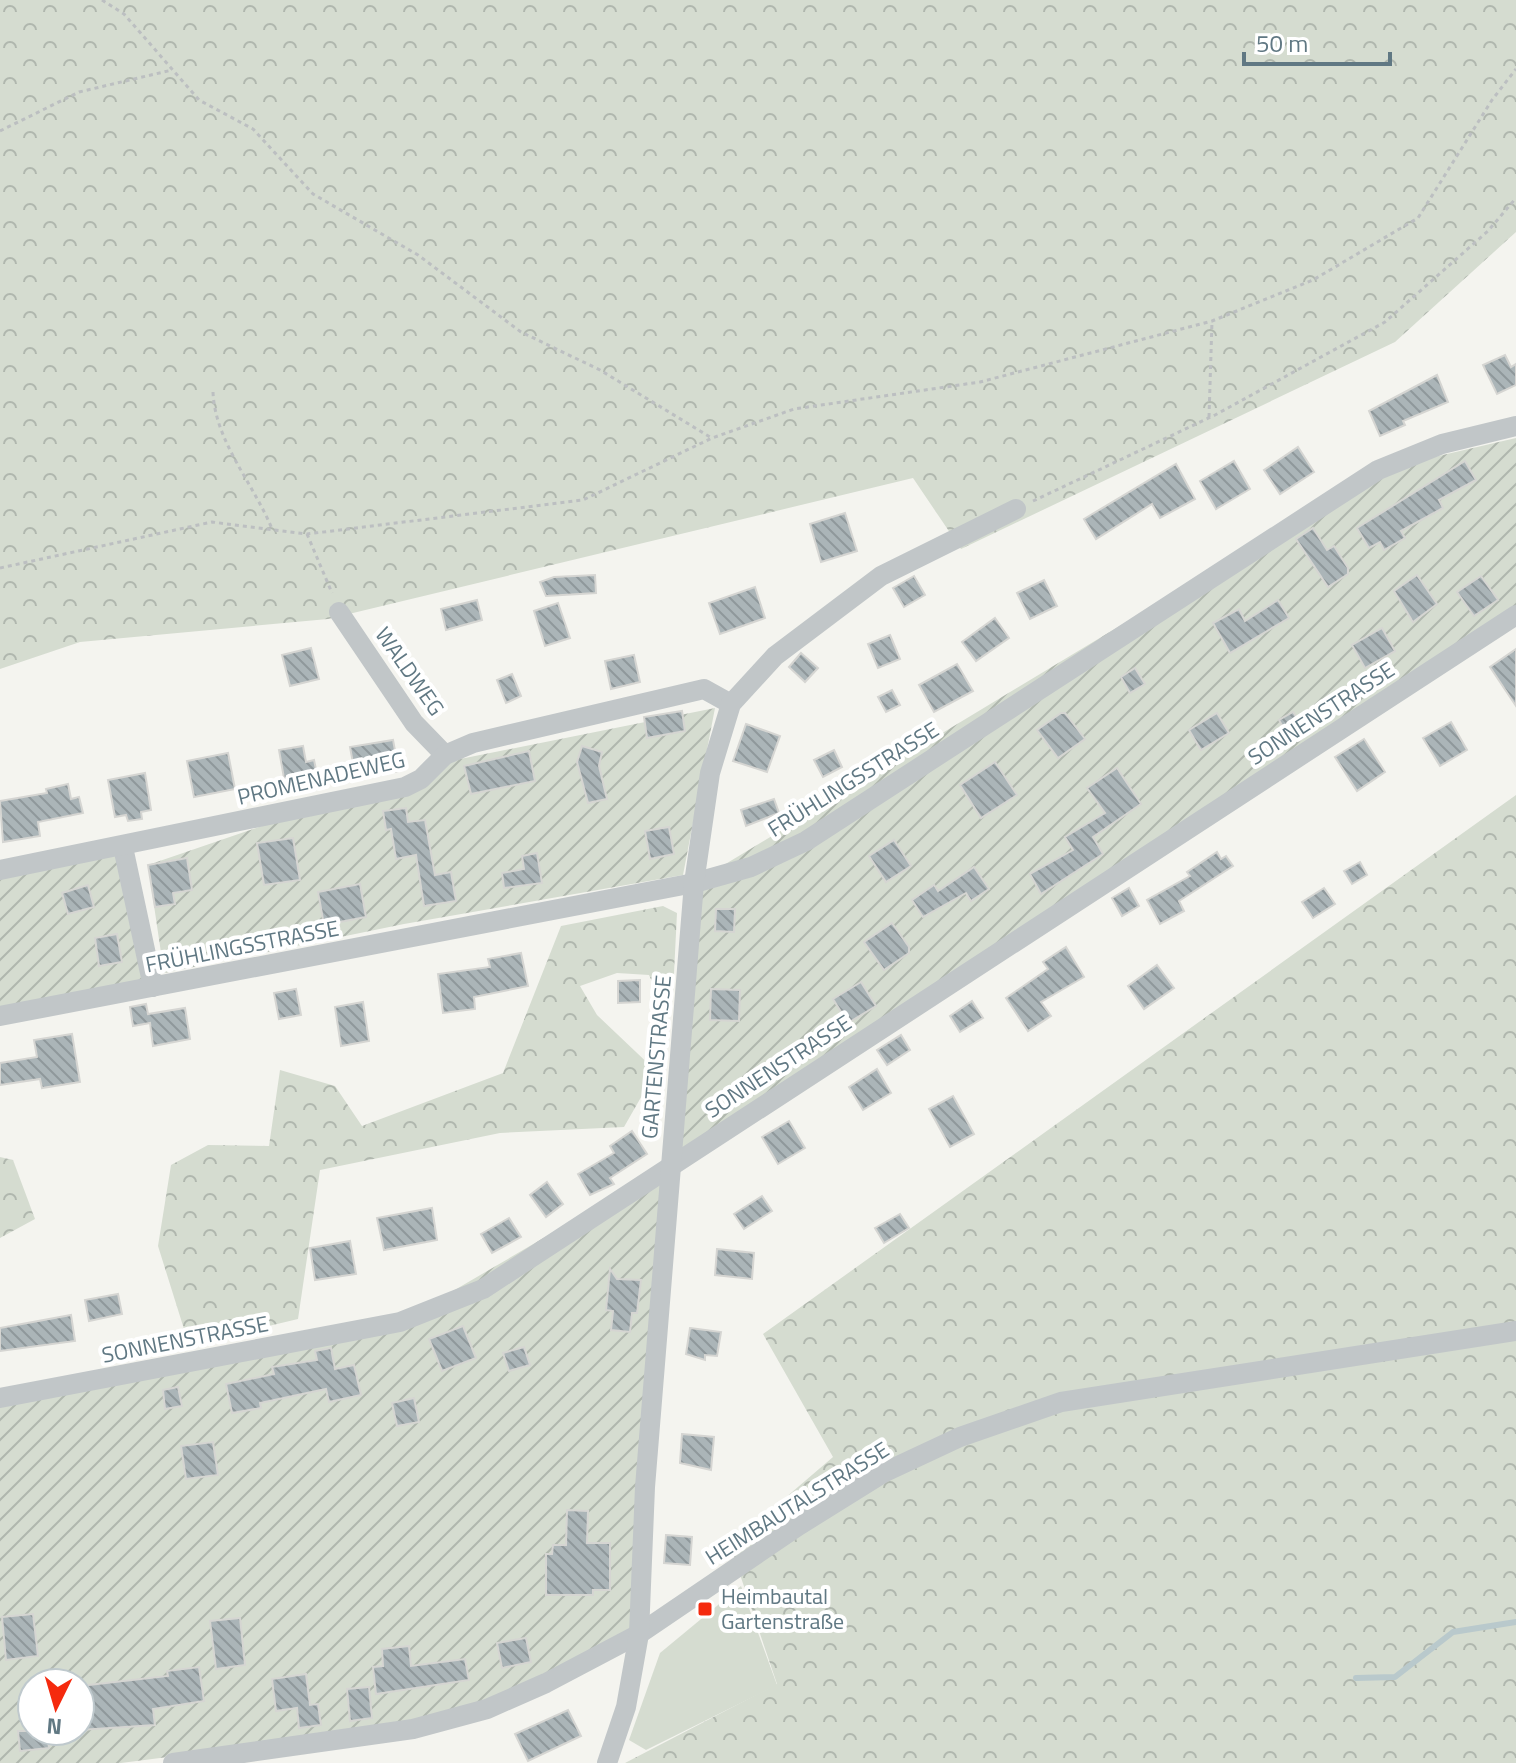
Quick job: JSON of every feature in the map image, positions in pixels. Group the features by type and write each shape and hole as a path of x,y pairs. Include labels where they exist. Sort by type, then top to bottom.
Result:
{"street":[{"name":"FRÜHLINGSSTRASSE","path":"0,1016 694,883 751,867 806,841 1378,470 1442,444 1516,426"},
{"name":"GARTENSTRASSE","path":"607,1763 626,1707 639,1634 645,1487 694,883 710,773 731,704 775,656 881,576 1016,509"},
{"name":"WALDWEG","path":"339,612 414,723 445,755"},
{"name":"SONNENSTRASSE","path":"0,1398 400,1322 483,1289 1516,615"},
{"name":"PROMENADEWEG","path":"0,870 405,787 421,779 445,755 473,743 704,689 731,704"},
{"path":"123,847 153,987"},
{"name":"HEIMBAUTALSTRASSE","path":"173,1763 413,1729 487,1709 546,1683 639,1634 798,1526 883,1473 960,1437 1061,1402 1516,1331"}],"path":[{"path":"102,0 124,14 199,100 253,129 313,194 418,255 521,332 600,370 712,438"},
{"path":"0,568 212,522 307,534 583,500 712,438 794,409 980,382 1212,321 1313,280 1418,218 1492,100 1516,69"},
{"path":"0,131 79,92 173,70"},
{"path":"1016,509 1209,417 1385,322 1488,231 1516,198"},
{"path":"1209,417 1212,321"},
{"path":"213,392 214,408 222,432 260,498 272,529"},
{"path":"307,534 339,612"}],"green space":[{"path":"0,0 1516,0 1516,232 1395,342 961,549 913,478 328,619 80,642 0,669"},
{"path":"1516,438 1516,615 671,1164 639,1634 440,1722 121,1763 0,1763 0,1398 400,1322 670,1164 694,883 1378,470"},
{"path":"715,708 683,875 404,924 164,973 148,865 455,760"},
{"path":"1516,795 1516,1763 625,1763 777,1684 730,1545 833,1457 763,1334"},
{"path":"123,847 153,987 0,1016 0,870"},
{"path":"663,906 677,913 673,993 658,995 649,975 617,973 580,986 597,1015 656,1071 624,1127 500,1133 320,1170 298,1319 189,1345 158,1246 171,1165 208,1145 269,1146 280,1070 335,1086 362,1126 503,1073 561,926"},
{"path":"0,1157 13,1160 35,1219 0,1238"},
{"path":"741,1586 777,1685 646,1750 629,1740 660,1653"}],"building":[{"path":"1505,355 1511,367 1516,364 1516,385 1497,394 1483,365"},
{"path":"1437,375 1448,402 1403,421 1405,425 1380,436 1369,411"},
{"path":"1298,447 1314,472 1280,494 1264,470"},
{"path":"1234,461 1250,489 1216,509 1200,481"},
{"path":"1465,461 1476,480 1439,500 1443,508 1401,531 1405,538 1384,550 1380,542 1369,548 1357,528"},
{"path":"1176,464 1195,499 1160,518 1152,504 1096,539 1084,519"},
{"path":"845,513 857,551 821,562 810,524"},
{"path":"1313,528 1327,550 1334,546 1348,568 1348,574 1328,587 1296,539"},
{"path":"595,575 596,593 546,596 540,582 554,577"},
{"path":"1417,575 1437,604 1413,622 1394,591"},
{"path":"914,576 925,595 904,607 893,588"},
{"path":"1481,576 1498,600 1474,616 1457,592"},
{"path":"1044,580 1057,606 1030,619 1017,593"},
{"path":"755,587 765,618 720,634 709,603"},
{"path":"477,600 482,620 446,630 441,609"},
{"path":"1278,600 1289,618 1230,653 1213,623 1239,609 1245,621"},
{"path":"558,603 570,638 545,646 534,611"},
{"path":"995,618 1009,638 976,661 962,642"},
{"path":"1382,628 1395,651 1365,668 1352,645"},
{"path":"890,635 900,659 878,668 868,644"},
{"path":"311,648 319,679 290,686 282,655"},
{"path":"1516,649 1516,706 1490,667"},
{"path":"801,653 818,668 805,682 789,667"},
{"path":"634,655 640,682 611,689 605,661"},
{"path":"957,664 973,691 934,712 919,685"},
{"path":"1135,668 1145,684 1130,693 1121,677"},
{"path":"512,674 521,696 506,703 497,680"},
{"path":"892,690 900,705 886,712 878,697"},
{"path":"1331,695 1342,709 1282,744 1276,735 1284,729 1279,720 1293,712 1298,719"},
{"path":"682,711 685,731 647,738 644,717"},
{"path":"1065,713 1085,739 1058,758 1037,730"},
{"path":"1217,713 1229,733 1201,750 1189,730"},
{"path":"1451,722 1467,750 1440,766 1423,738"},
{"path":"746,724 780,736 767,772 733,761"},
{"path":"1364,739 1385,772 1357,791 1335,757"},
{"path":"393,740 399,771 356,779 350,747"},
{"path":"303,746 306,762 314,760 320,788 287,795 279,750"},
{"path":"582,746 602,752 599,766 607,799 588,803 577,762"},
{"path":"834,750 842,767 823,777 814,760"},
{"path":"529,751 535,781 471,794 464,766"},
{"path":"228,753 235,789 194,797 187,761"},
{"path":"995,762 1017,795 981,818 960,785"},
{"path":"1117,768 1141,804 1093,837 1103,854 1041,894 1030,874 1073,850 1065,837 1105,813 1087,788"},
{"path":"145,773 151,810 141,812 142,819 128,821 126,815 115,817 108,780"},
{"path":"68,784 71,799 79,797 83,813 38,822 40,836 3,842 0,801 47,793 46,789"},
{"path":"774,799 779,813 746,826 741,810"},
{"path":"406,808 408,822 425,820 435,875 451,872 456,901 424,906 416,855 396,859 391,829 386,830 383,811"},
{"path":"669,827 674,854 650,859 645,831"},
{"path":"293,838 300,880 264,885 257,843"},
{"path":"894,840 911,866 886,882 869,856"},
{"path":"1217,852 1221,859 1226,856 1233,866 1179,901 1184,911 1160,924 1147,900 1190,876 1187,872"},
{"path":"537,853 542,883 504,888 502,873 524,869 522,856"},
{"path":"187,858 192,890 173,893 175,904 155,907 148,865"},
{"path":"1360,862 1367,875 1352,884 1344,871"},
{"path":"974,867 989,889 971,901 966,893 923,917 912,900 934,885 938,891"},
{"path":"360,884 366,917 324,925 318,892"},
{"path":"88,885 94,907 68,914 62,893"},
{"path":"1129,888 1139,906 1122,916 1112,898"},
{"path":"1324,888 1335,904 1313,918 1302,902"},
{"path":"716,909 735,909 734,932 715,931"},
{"path":"892,923 909,947 909,953 884,970 864,942"},
{"path":"117,934 122,962 99,966 95,938"},
{"path":"1066,947 1084,977 1041,1002 1051,1016 1028,1031 1006,998 1048,969 1043,962"},
{"path":"521,953 528,986 474,997 475,1009 443,1013 438,974 490,967 488,959"},
{"path":"1157,965 1174,988 1144,1009 1128,986"},
{"path":"640,980 640,1002 618,1003 618,981"},
{"path":"861,982 876,1006 848,1023 833,999"},
{"path":"296,989 301,1015 279,1019 274,993"},
{"path":"711,989 740,990 739,1021 710,1020"},
{"path":"972,1001 983,1018 960,1032 950,1016"},
{"path":"363,1002 369,1041 341,1046 335,1007"},
{"path":"146,1004 148,1014 185,1008 190,1039 153,1046 150,1023 133,1026 130,1007"},
{"path":"72,1034 80,1082 42,1088 40,1079 0,1085 0,1063 37,1057 34,1040"},
{"path":"901,1035 910,1050 887,1065 877,1050"},
{"path":"877,1069 891,1093 863,1110 849,1087"},
{"path":"953,1096 974,1134 950,1147 929,1109"},
{"path":"789,1121 805,1148 778,1164 762,1137"},
{"path":"632,1131 647,1154 610,1178 614,1184 590,1195 578,1174 614,1153 610,1146"},
{"path":"547,1182 563,1204 546,1217 530,1195"},
{"path":"762,1196 772,1211 744,1229 734,1214"},
{"path":"432,1208 437,1240 384,1250 377,1218"},
{"path":"900,1214 909,1228 884,1243 875,1228"},
{"path":"509,1218 521,1237 492,1253 481,1234"},
{"path":"350,1241 356,1274 315,1280 310,1248"},
{"path":"717,1249 754,1253 752,1279 715,1275"},
{"path":"610,1269 617,1279 641,1280 637,1313 632,1313 630,1332 611,1330 613,1311 606,1310"},
{"path":"118,1294 122,1314 89,1321 85,1300"},
{"path":"71,1315 75,1341 0,1351 0,1328"},
{"path":"463,1326 476,1358 442,1371 429,1339"},
{"path":"690,1328 721,1332 717,1356 705,1355 705,1360 686,1354"},
{"path":"524,1347 530,1365 509,1371 503,1353"},
{"path":"331,1348 335,1369 354,1365 361,1395 329,1402 326,1389 260,1403 261,1408 232,1413 226,1384 274,1374 272,1367 317,1360 315,1351"},
{"path":"178,1387 182,1406 165,1409 163,1390"},
{"path":"414,1398 419,1422 397,1426 392,1403"},
{"path":"682,1434 714,1437 711,1470 680,1463"},
{"path":"213,1442 218,1475 186,1479 181,1446"},
{"path":"567,1510 588,1511 587,1543 610,1543 610,1590 593,1590 593,1595 546,1595 546,1554 552,1554 553,1545 566,1545"},
{"path":"666,1535 692,1537 690,1565 664,1563"},
{"path":"33,1614 38,1656 6,1660 2,1617"},
{"path":"240,1618 245,1665 216,1669 210,1621"},
{"path":"526,1638 531,1662 502,1668 497,1643"},
{"path":"409,1646 411,1666 465,1659 469,1680 376,1694 373,1667 383,1666 382,1649"},
{"path":"199,1667 204,1701 153,1709 155,1725 96,1729 96,1684 168,1676 167,1671"},
{"path":"306,1674 310,1705 318,1704 321,1725 299,1728 297,1708 276,1711 272,1679"},
{"path":"369,1687 372,1718 350,1721 347,1689"},
{"path":"568,1710 581,1736 528,1761 515,1734"},
{"path":"20,1747 49,1747 49,1748 20,1751"}],"waterway":[{"path":"1356,1678 1395,1677 1453,1632 1516,1622"}],"place":[{"name":"Heimbautal Gartenstraße","path":"705,1609"}]}
